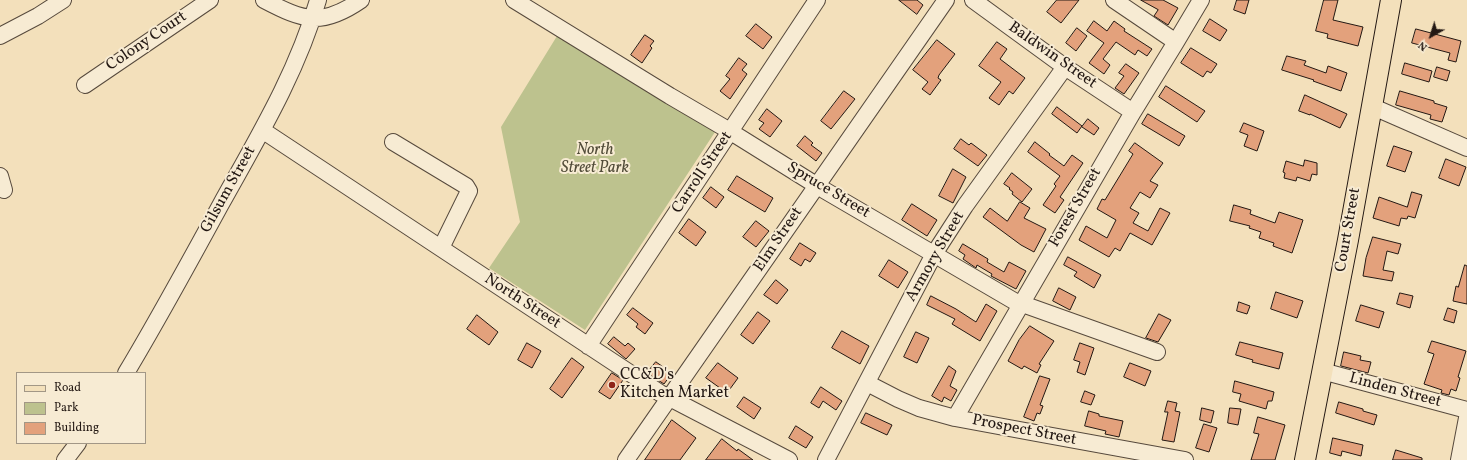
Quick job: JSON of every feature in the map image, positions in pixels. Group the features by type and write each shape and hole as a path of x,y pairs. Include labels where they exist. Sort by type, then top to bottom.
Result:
{"main road":[{"name":"Court Street","path":"1305,460 1348,240 1390,0"}],"street":[{"path":"0,36 38,16 63,0"},
{"name":"Colony Court","path":"85,85 210,0"},
{"path":"264,0 297,16 312,19 338,14 361,0"},
{"name":"Gilsum Street","path":"127,372 262,130 296,61 318,0"},
{"name":"Spruce Street","path":"514,0 816,185 1014,301 1156,352"},
{"name":"Carroll Street","path":"588,346 817,0"},
{"name":"Elm Street","path":"626,460 946,0"},
{"name":"Baldwin Street","path":"972,0 1065,67 1132,112"},
{"path":"1114,0 1176,42"},
{"name":"Forest Street","path":"955,418 1132,112 1201,0"},
{"name":"Armory Street","path":"826,460 934,254 965,206 1065,67"},
{"path":"1371,106 1467,148"},
{"name":"North Street","path":"262,130 660,393 789,460"},
{"path":"393,142 466,186 469,191 441,248"},
{"name":"Linden Street","path":"1322,371 1467,410"},
{"name":"Prospect Street","path":"867,383 919,408 955,418 1185,460"},
{"path":"1459,460 1467,418"},
{"path":"65,460 77,444"}],"green space":[{"name":"North Street Park","path":"557,36 715,132 585,330 489,268 520,222 501,127"}],"building":[{"path":"899,0 917,0 923,5 917,14"},
{"path":"1057,0 1079,0 1061,23 1047,12"},
{"path":"1141,0 1163,0 1178,8 1168,25 1154,16 1158,10"},
{"path":"1237,0 1249,0 1245,14 1234,10"},
{"path":"1324,0 1338,0 1333,20 1363,27 1358,46 1327,38 1328,34 1316,31"},
{"path":"1210,19 1227,30 1220,41 1203,31"},
{"path":"1094,21 1107,31 1114,21 1125,29 1124,31 1152,49 1147,56 1138,50 1135,55 1116,42 1103,59 1110,65 1104,74 1089,63 1104,43 1087,31"},
{"path":"756,24 772,37 763,49 746,36"},
{"path":"1077,28 1087,36 1076,51 1066,43"},
{"path":"1416,29 1461,41 1456,62 1448,60 1450,53 1412,43"},
{"path":"645,35 654,41 650,46 652,48 642,63 631,55"},
{"path":"937,40 955,54 939,75 938,78 941,80 930,95 922,89 928,82 913,70"},
{"path":"997,42 1007,49 1000,59 1025,78 1013,94 1009,91 999,105 989,98 1001,82 979,66"},
{"path":"1191,48 1217,64 1211,73 1207,71 1203,77 1181,63"},
{"path":"1287,56 1306,61 1304,65 1326,73 1328,66 1347,73 1341,91 1313,81 1314,80 1282,70"},
{"path":"739,58 747,64 742,70 747,74 730,99 720,91 730,79 726,76"},
{"path":"1405,63 1432,71 1429,82 1402,74"},
{"path":"1126,64 1139,73 1124,94 1115,88 1124,76 1119,73"},
{"path":"1437,67 1450,71 1447,81 1434,77"},
{"path":"1166,86 1205,111 1197,122 1159,97"},
{"path":"844,91 855,99 831,129 821,121"},
{"path":"1400,91 1434,101 1434,103 1447,107 1442,122 1430,119 1431,115 1396,105"},
{"path":"1305,95 1347,114 1340,128 1310,114 1299,111"},
{"path":"1057,107 1082,126 1077,133 1052,114"},
{"path":"767,109 782,121 770,137 759,129 764,123 759,120"},
{"path":"1148,114 1185,136 1179,146 1142,124"},
{"path":"1088,119 1099,128 1094,135 1082,127"},
{"path":"1244,123 1264,131 1257,151 1244,146 1248,135 1240,132"},
{"path":"805,136 813,143 811,145 822,153 816,161 797,146"},
{"path":"961,139 969,145 971,143 987,155 978,166 954,149"},
{"path":"1035,142 1064,166 1072,155 1083,163 1060,197 1064,200 1055,213 1043,205 1056,186 1054,184 1060,176 1028,152"},
{"path":"1135,143 1163,163 1150,181 1158,185 1150,198 1140,192 1130,208 1139,213 1133,223 1148,231 1160,208 1170,213 1152,245 1130,233 1120,251 1115,248 1109,257 1079,240 1086,226 1107,238 1116,220 1097,209 1102,199 1105,200 1133,154 1129,151"},
{"path":"1394,146 1412,152 1405,172 1387,166"},
{"path":"1446,159 1466,167 1459,186 1439,178"},
{"path":"1305,160 1317,163 1317,175 1312,174 1310,181 1297,177 1296,181 1284,178 1285,173 1283,172 1286,161 1303,166"},
{"path":"953,169 966,177 953,203 939,196"},
{"path":"1012,173 1032,189 1022,202 1012,194 1013,192 1009,189 1010,188 1004,184"},
{"path":"737,176 773,198 765,212 728,190"},
{"path":"711,187 724,197 716,208 703,198"},
{"path":"1412,192 1422,195 1415,218 1408,216 1407,219 1401,218 1399,226 1373,218 1379,197 1407,207"},
{"path":"1020,202 1030,208 1024,218 1046,229 1034,252 1021,245 983,217 990,208 1007,221"},
{"path":"912,204 937,220 927,236 902,220"},
{"path":"1234,205 1251,210 1250,214 1275,223 1279,212 1303,220 1292,253 1273,246 1274,243 1259,238 1261,232 1249,228 1250,226 1230,221"},
{"path":"689,219 706,232 696,246 679,233"},
{"path":"756,221 769,231 756,247 743,237"},
{"path":"1373,237 1401,244 1398,254 1387,251 1383,270 1394,272 1392,281 1363,276 1366,258"},
{"path":"800,243 816,253 810,262 805,259 801,266 790,259"},
{"path":"963,244 988,259 987,262 1004,272 1009,262 1026,271 1016,289 991,276 992,274 977,265 976,268 963,259 965,255 959,251"},
{"path":"1068,257 1101,275 1094,288 1074,276 1077,272 1064,265"},
{"path":"889,260 908,272 898,288 879,276"},
{"path":"1465,265 1467,266 1467,304 1453,301 1456,286 1458,287"},
{"path":"776,280 788,290 777,304 764,295"},
{"path":"1059,288 1076,297 1070,310 1053,301"},
{"path":"1276,292 1303,301 1297,318 1271,309"},
{"path":"1400,293 1413,296 1410,308 1397,304"},
{"path":"931,296 956,309 976,322 986,304 997,311 980,341 952,324 955,319 927,305"},
{"path":"1239,302 1250,306 1247,314 1237,311"},
{"path":"1361,305 1384,312 1379,328 1356,321"},
{"path":"633,308 653,323 645,334 636,327 638,324 627,315"},
{"path":"1448,308 1457,311 1454,323 1444,320"},
{"path":"758,312 770,321 753,344 741,335"},
{"path":"1159,314 1171,320 1158,342 1146,338"},
{"path":"477,315 498,332 489,345 467,329"},
{"path":"1030,326 1054,341 1039,364 1041,365 1037,373 1024,366 1022,369 1008,361 1019,340"},
{"path":"842,331 869,346 860,364 832,348"},
{"path":"916,332 929,338 917,363 904,357"},
{"path":"614,337 625,346 628,343 635,349 626,359 608,344"},
{"path":"1432,341 1466,351 1458,377 1460,378 1456,391 1451,389 1449,395 1441,393 1442,390 1424,384 1434,354 1428,352"},
{"path":"1240,342 1283,353 1279,369 1252,362 1253,360 1236,355"},
{"path":"527,343 541,351 532,368 518,360"},
{"path":"1080,343 1094,348 1085,375 1077,372 1080,362 1074,360"},
{"path":"1344,352 1361,356 1360,360 1371,362 1368,373 1341,366"},
{"path":"572,358 584,367 562,398 550,389"},
{"path":"656,362 672,373 664,384 647,373"},
{"path":"718,363 738,378 727,393 706,378"},
{"path":"1130,363 1151,371 1145,386 1124,377"},
{"path":"949,366 956,371 950,386 957,390 951,401 944,397 942,402 932,396"},
{"name":"CC&D's Kitchen Market","path":"612,373 623,380 610,399 599,392"},
{"path":"1040,376 1050,379 1040,405 1043,406 1040,414 1037,413 1034,421 1024,417"},
{"path":"1235,381 1274,392 1272,401 1268,401 1266,409 1239,401 1241,394 1233,392"},
{"path":"821,387 842,401 836,410 823,401 819,408 811,403"},
{"path":"1085,391 1095,395 1091,405 1081,402"},
{"path":"744,397 761,408 754,419 737,407"},
{"path":"1168,401 1177,403 1175,411 1180,412 1174,442 1162,440 1168,412 1165,412"},
{"path":"1339,402 1377,415 1374,425 1336,413"},
{"path":"1202,408 1214,411 1211,423 1200,420"},
{"path":"1230,408 1241,409 1238,425 1228,423"},
{"path":"1089,411 1099,414 1099,416 1123,421 1119,437 1105,434 1106,431 1085,426"},
{"path":"866,413 892,425 887,435 861,423"},
{"path":"1258,417 1285,425 1275,460 1251,460 1259,434 1254,433"},
{"path":"672,420 696,438 680,460 645,460"},
{"path":"1204,424 1217,428 1209,452 1196,448"},
{"path":"796,426 813,437 806,448 789,438"},
{"path":"1333,438 1363,445 1361,456 1342,451 1341,456 1330,453"},
{"path":"722,439 737,451 738,449 753,460 706,460"},
{"path":"1396,450 1422,458 1422,460 1393,460"}],"place":[{"name":"CC&D's Kitchen Market","path":"612,385"}]}
